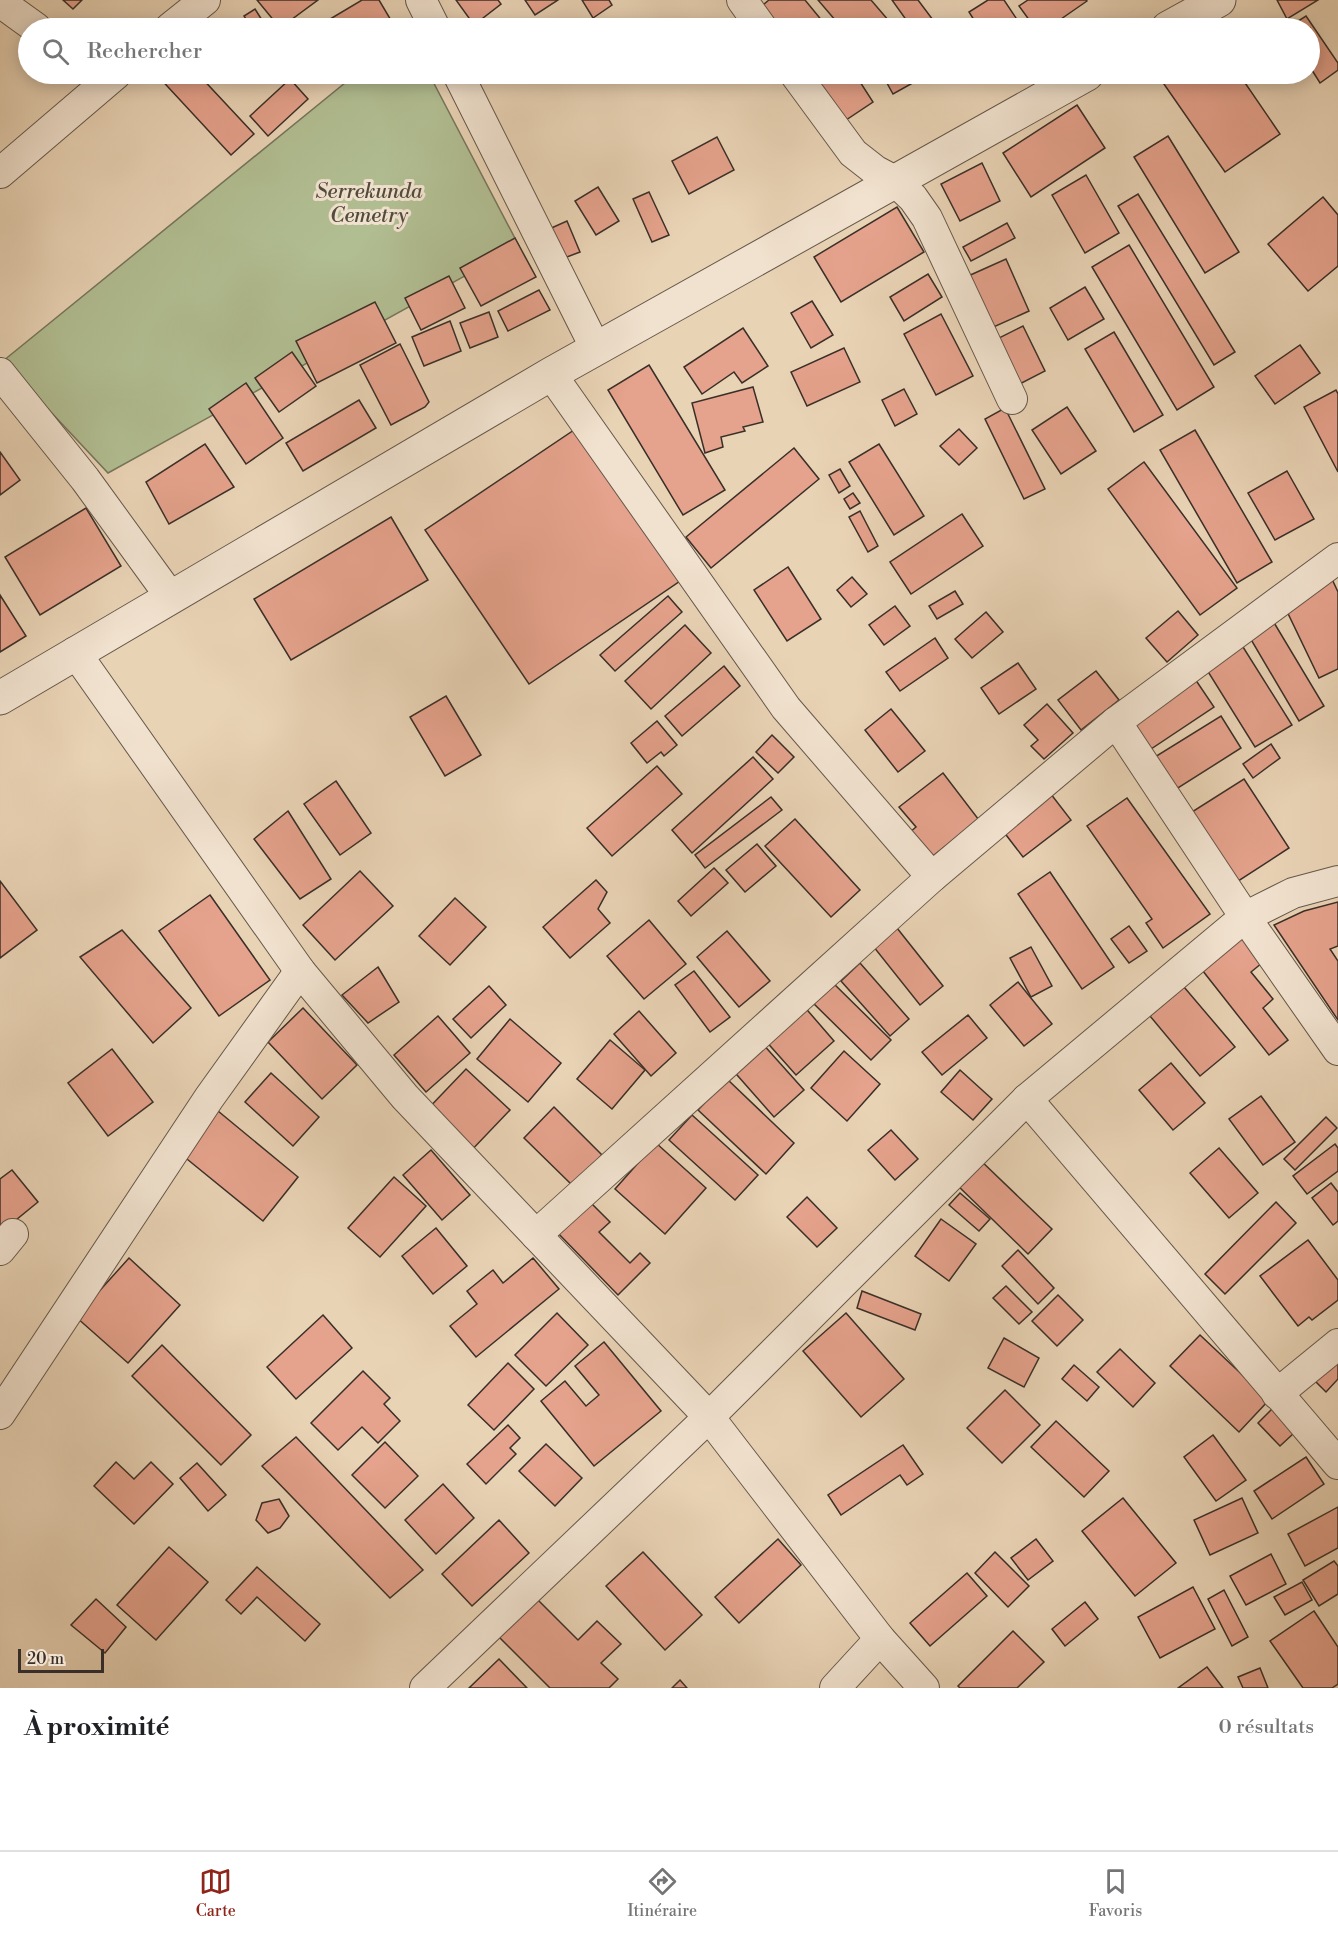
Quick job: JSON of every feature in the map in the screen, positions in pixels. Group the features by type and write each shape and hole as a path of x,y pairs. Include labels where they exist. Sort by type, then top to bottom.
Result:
{"street":[{"path":"182,18 205,0"},
{"path":"421,0 430,18"},
{"path":"742,0 755,18"},
{"path":"1186,18 1219,0"},
{"path":"0,2 22,18"},
{"path":"0,173 97,84"},
{"path":"463,84 596,349"},
{"path":"802,84 853,153 876,171 895,181 913,198 927,218 1012,399"},
{"path":"0,698 551,374 1069,84"},
{"path":"0,373 85,479 170,596"},
{"path":"551,374 786,708 932,877"},
{"path":"536,1235 932,877 1116,722 1338,558"},
{"path":"75,652 300,971 405,1097 709,1417 880,1639 924,1688"},
{"path":"1116,722 1245,917 1338,1050"},
{"path":"425,1688 709,1417 1027,1099 1245,917 1293,893 1338,881"},
{"path":"0,1414 209,1098 300,971"},
{"path":"1027,1099 1338,1464"},
{"path":"1277,1394 1338,1344"},
{"path":"835,1688 880,1639"}],"green space":[{"name":"Serrekunda Cemetry","path":"344,84 434,84 519,246 108,473 3,361"}],"building":[{"path":"63,0 82,0 73,9"},
{"path":"257,0 318,0 294,18 272,18"},
{"path":"362,0 379,0 390,18 332,18"},
{"path":"456,0 498,0 501,4 483,18 469,18"},
{"path":"525,0 558,0 535,15"},
{"path":"582,0 609,0 612,5 593,18"},
{"path":"769,0 805,0 820,18 757,18 753,13"},
{"path":"818,0 871,0 886,18 833,18"},
{"path":"892,0 918,0 932,18 905,18"},
{"path":"988,0 1004,0 1016,18 973,18 969,12"},
{"path":"1028,0 1087,1 1062,18 1028,18 1019,6"},
{"path":"1277,0 1318,0 1289,18 1286,18"},
{"path":"255,9 261,18 245,18 244,16"},
{"path":"1320,37 1338,63 1338,70 1320,83"},
{"path":"165,84 207,84 254,134 231,155"},
{"path":"285,84 294,84 308,99 268,136 250,116"},
{"path":"809,84 861,84 873,102 837,126"},
{"path":"888,84 911,84 893,94"},
{"path":"1164,84 1246,84 1280,134 1225,172"},
{"path":"1077,105 1105,148 1031,197 1003,153"},
{"path":"1168,136 1239,252 1205,273 1134,157"},
{"path":"717,137 734,170 689,194 672,161"},
{"path":"982,163 1000,201 960,221 941,184"},
{"path":"1086,175 1119,233 1085,253 1052,195"},
{"path":"598,187 619,221 596,235 575,201"},
{"path":"649,192 669,235 652,242 633,199"},
{"path":"1138,194 1235,352 1214,365 1118,206"},
{"path":"1323,197 1338,215 1338,266 1308,291 1268,244"},
{"path":"897,207 924,252 841,302 814,257"},
{"path":"567,221 580,252 559,260 547,230"},
{"path":"1007,223 1015,238 971,261 963,247"},
{"path":"515,238 536,277 481,306 460,268"},
{"path":"1129,245 1214,387 1177,410 1092,267"},
{"path":"1006,259 1029,311 989,329 966,277"},
{"path":"928,274 942,297 904,321 890,297"},
{"path":"449,276 465,308 421,330 405,298"},
{"path":"1085,287 1104,319 1068,340 1050,308"},
{"path":"539,290 550,310 508,331 498,311"},
{"path":"812,301 833,335 811,348 791,313"},
{"path":"375,302 396,343 317,383 296,341"},
{"path":"489,312 498,337 470,348 460,323"},
{"path":"941,314 973,376 936,395 904,334"},
{"path":"450,321 461,351 424,366 412,337"},
{"path":"1023,326 1045,371 1010,389 987,344"},
{"path":"743,328 768,366 742,383 734,372 702,394 684,367"},
{"path":"1114,332 1163,415 1134,432 1085,349"},
{"path":"400,344 429,402 425,407 391,425 360,365"},
{"path":"1300,345 1320,373 1275,404 1255,376"},
{"path":"844,348 860,382 807,406 791,372"},
{"path":"292,352 316,386 279,412 255,378"},
{"path":"649,365 725,490 683,515 608,390"},
{"path":"246,383 283,438 246,464 209,409"},
{"path":"753,387 763,422 743,427 745,431 721,437 723,447 705,453 692,403"},
{"path":"904,389 917,414 895,426 882,400"},
{"path":"1336,390 1338,394 1338,472 1304,407"},
{"path":"359,400 376,428 303,471 286,443"},
{"path":"1067,407 1096,451 1061,474 1032,430"},
{"path":"1005,408 1045,489 1024,499 985,419"},
{"path":"580,426 683,579 529,684 425,530"},
{"path":"959,429 977,448 959,465 940,446"},
{"path":"1195,430 1272,562 1237,583 1160,450"},
{"path":"205,444 234,487 169,524 146,482"},
{"path":"879,444 924,516 894,535 849,462"},
{"path":"794,448 819,479 711,568 686,537"},
{"path":"0,452 20,480 0,495"},
{"path":"1144,462 1237,588 1200,615 1108,489"},
{"path":"840,469 850,486 839,493 829,475"},
{"path":"1287,471 1314,519 1275,540 1248,493"},
{"path":"853,493 860,503 850,509 844,499"},
{"path":"86,508 121,566 40,615 5,557"},
{"path":"860,511 878,546 868,552 849,517"},
{"path":"962,514 983,546 911,594 890,562"},
{"path":"391,517 428,580 291,660 254,599"},
{"path":"788,567 821,619 787,641 754,590"},
{"path":"852,577 867,594 851,607 837,590"},
{"path":"1331,577 1338,592 1338,669 1319,678 1282,601"},
{"path":"955,591 963,604 937,619 929,606"},
{"path":"0,595 26,636 0,652"},
{"path":"668,596 682,612 615,671 600,655"},
{"path":"895,606 910,626 884,645 869,625"},
{"path":"1178,611 1198,635 1167,662 1146,638"},
{"path":"986,612 1003,632 972,658 955,639"},
{"path":"1270,616 1324,706 1299,721 1246,631"},
{"path":"685,625 711,653 651,709 625,681"},
{"path":"935,638 948,658 900,691 886,672"},
{"path":"1238,639 1292,725 1255,747 1202,662"},
{"path":"1018,663 1036,689 999,714 981,688"},
{"path":"724,666 740,686 682,736 665,716"},
{"path":"1096,671 1119,700 1081,730 1058,700"},
{"path":"1191,673 1214,707 1148,751 1126,718"},
{"path":"446,696 481,755 445,776 410,717"},
{"path":"1047,704 1073,733 1044,759 1031,746 1038,740 1024,725"},
{"path":"891,709 925,751 898,772 865,730"},
{"path":"1221,716 1241,748 1170,793 1150,760"},
{"path":"657,721 677,745 664,756 661,752 647,763 631,743"},
{"path":"772,735 794,757 778,773 756,752"},
{"path":"1271,744 1280,758 1253,778 1243,764"},
{"path":"753,757 773,779 692,853 672,830"},
{"path":"657,766 682,794 612,856 587,828"},
{"path":"943,773 979,820 929,859 909,833 916,827 899,807"},
{"path":"1244,779 1289,848 1229,887 1184,817"},
{"path":"336,781 371,833 340,855 304,804"},
{"path":"1047,789 1071,820 1023,857 1000,827"},
{"path":"771,797 782,810 705,868 695,855"},
{"path":"1127,798 1210,914 1163,948 1146,923 1152,919 1087,826"},
{"path":"288,811 331,879 300,899 254,839"},
{"path":"795,819 860,890 831,917 765,846"},
{"path":"757,844 776,866 745,892 726,870"},
{"path":"714,868 728,883 691,916 678,901"},
{"path":"360,871 393,906 335,960 303,925"},
{"path":"1050,872 1114,967 1082,989 1018,894"},
{"path":"596,880 607,892 598,909 610,923 570,958 543,927"},
{"path":"0,881 37,930 0,958"},
{"path":"210,895 270,980 219,1016 159,931"},
{"path":"455,898 486,927 450,965 419,936"},
{"path":"1338,902 1338,946 1330,949 1338,961 1338,1020 1274,925 1304,911"},
{"path":"649,920 686,964 644,999 607,956"},
{"path":"893,923 943,986 920,1005 869,941"},
{"path":"1129,926 1147,951 1129,963 1111,939"},
{"path":"122,930 191,1008 153,1043 80,957"},
{"path":"727,931 770,981 739,1007 697,957"},
{"path":"1239,934 1262,963 1251,972 1273,999 1263,1008 1288,1040 1269,1055 1199,966"},
{"path":"1031,947 1052,986 1031,997 1010,958"},
{"path":"860,963 909,1019 890,1036 841,981"},
{"path":"378,967 399,1002 368,1023 342,995"},
{"path":"694,971 730,1017 710,1032 675,985"},
{"path":"830,980 891,1040 871,1060 810,1000"},
{"path":"1018,982 1052,1024 1024,1046 990,1005"},
{"path":"489,986 506,1005 471,1038 453,1019"},
{"path":"1184,987 1235,1047 1200,1076 1150,1016"},
{"path":"802,1004 834,1041 796,1075 764,1039"},
{"path":"303,1008 357,1065 322,1099 268,1042"},
{"path":"639,1011 676,1053 651,1076 614,1034"},
{"path":"968,1015 987,1038 942,1075 922,1052"},
{"path":"438,1016 470,1053 426,1092 394,1055"},
{"path":"510,1019 561,1063 528,1102 477,1059"},
{"path":"610,1040 645,1070 612,1109 577,1079"},
{"path":"760,1041 804,1090 774,1117 730,1067"},
{"path":"112,1049 153,1102 108,1136 68,1083"},
{"path":"844,1051 880,1084 847,1121 811,1088"},
{"path":"1171,1063 1205,1103 1173,1130 1139,1090"},
{"path":"466,1069 510,1110 467,1155 423,1114"},
{"path":"960,1070 992,1099 973,1120 941,1092"},
{"path":"271,1073 319,1117 293,1146 245,1102"},
{"path":"727,1079 794,1143 766,1174 698,1110"},
{"path":"1261,1096 1295,1142 1263,1165 1229,1119"},
{"path":"554,1107 602,1155 572,1185 524,1138"},
{"path":"218,1111 298,1177 263,1221 182,1155"},
{"path":"692,1115 758,1175 735,1200 669,1140"},
{"path":"1326,1117 1337,1128 1295,1170 1284,1159"},
{"path":"891,1130 918,1159 895,1180 868,1150"},
{"path":"656,1143 706,1188 665,1234 615,1189"},
{"path":"1335,1144 1338,1148 1338,1171 1307,1194 1293,1176"},
{"path":"1219,1148 1258,1193 1229,1218 1190,1173"},
{"path":"431,1150 470,1195 442,1220 403,1175"},
{"path":"977,1157 1052,1229 1028,1254 953,1181"},
{"path":"12,1170 38,1202 0,1233 0,1179"},
{"path":"394,1177 426,1206 380,1257 348,1228"},
{"path":"1331,1183 1338,1192 1338,1221 1333,1225 1312,1198"},
{"path":"960,1193 990,1219 979,1231 949,1205"},
{"path":"807,1197 837,1228 817,1247 787,1217"},
{"path":"586,1198 610,1222 599,1232 630,1263 640,1253 650,1263 618,1295 555,1230"},
{"path":"1276,1202 1296,1223 1225,1294 1205,1274"},
{"path":"941,1219 976,1244 949,1281 915,1256"},
{"path":"436,1228 467,1266 433,1294 402,1256"},
{"path":"1308,1240 1338,1280 1338,1300 1312,1320 1309,1317 1298,1326 1260,1276"},
{"path":"1018,1250 1054,1288 1038,1304 1002,1266"},
{"path":"129,1258 180,1305 128,1363 76,1317"},
{"path":"533,1258 559,1289 476,1357 450,1326 477,1304 467,1291 493,1270 503,1283"},
{"path":"1006,1286 1032,1312 1019,1324 993,1298"},
{"path":"862,1291 921,1314 915,1330 857,1308"},
{"path":"1058,1295 1083,1320 1057,1346 1032,1321"},
{"path":"557,1313 588,1345 546,1386 515,1355"},
{"path":"846,1313 904,1379 861,1417 803,1351"},
{"path":"323,1315 352,1348 296,1399 267,1367"},
{"path":"1200,1335 1269,1400 1239,1432 1170,1366"},
{"path":"1004,1338 1039,1358 1024,1387 988,1368"},
{"path":"604,1342 661,1411 594,1466 541,1401 565,1381 586,1406 599,1395 575,1366"},
{"path":"162,1345 251,1435 221,1465 132,1376"},
{"path":"1120,1349 1155,1383 1133,1407 1097,1372"},
{"path":"1338,1350 1338,1379 1326,1392 1312,1378"},
{"path":"508,1363 534,1389 494,1430 468,1405"},
{"path":"1074,1365 1099,1387 1087,1401 1062,1379"},
{"path":"363,1371 390,1398 384,1404 400,1421 378,1443 362,1427 338,1450 311,1423"},
{"path":"1005,1390 1040,1425 1002,1463 967,1428"},
{"path":"1272,1409 1294,1433 1280,1446 1258,1423"},
{"path":"1056,1421 1109,1471 1084,1497 1031,1447"},
{"path":"508,1425 520,1438 510,1448 516,1454 486,1484 467,1464"},
{"path":"1213,1435 1246,1480 1216,1501 1184,1457"},
{"path":"296,1437 423,1570 390,1598 262,1466"},
{"path":"385,1442 418,1476 385,1508 352,1475"},
{"path":"546,1444 582,1478 555,1506 519,1471"},
{"path":"903,1445 923,1474 907,1485 900,1475 841,1515 828,1495"},
{"path":"1306,1457 1324,1484 1272,1519 1254,1491"},
{"path":"116,1462 134,1479 151,1462 173,1484 134,1524 94,1486"},
{"path":"197,1463 226,1495 208,1511 180,1478"},
{"path":"443,1484 474,1518 436,1554 405,1520"},
{"path":"1123,1498 1176,1563 1135,1596 1082,1531"},
{"path":"1242,1498 1258,1533 1210,1555 1194,1520"},
{"path":"279,1499 289,1516 280,1528 268,1533 256,1520 262,1503"},
{"path":"1338,1507 1338,1548 1305,1566 1288,1534"},
{"path":"499,1520 529,1553 472,1606 442,1574"},
{"path":"778,1539 801,1565 739,1623 715,1597"},
{"path":"1036,1539 1053,1561 1028,1580 1011,1558"},
{"path":"169,1547 208,1582 156,1640 117,1605"},
{"path":"643,1552 702,1615 665,1650 606,1586"},
{"path":"995,1552 1029,1586 1008,1607 975,1573"},
{"path":"1271,1554 1286,1584 1246,1605 1230,1576"},
{"path":"1334,1561 1338,1566 1338,1594 1319,1606 1303,1580"},
{"path":"257,1567 320,1624 305,1641 257,1597 241,1614 226,1600"},
{"path":"967,1573 987,1596 930,1646 910,1623"},
{"path":"1302,1582 1312,1600 1285,1615 1274,1597"},
{"path":"1193,1587 1215,1629 1160,1658 1138,1617"},
{"path":"1224,1590 1248,1637 1232,1646 1208,1599"},
{"path":"96,1599 126,1627 105,1653 71,1625"},
{"path":"537,1599 578,1640 597,1621 621,1644 601,1663 618,1679 609,1688 550,1688 499,1637"},
{"path":"1085,1602 1098,1619 1065,1646 1052,1629"},
{"path":"1314,1611 1338,1647 1338,1684 1332,1688 1303,1688 1270,1641"},
{"path":"1013,1631 1044,1662 1017,1688 960,1688 958,1686"},
{"path":"499,1659 527,1688 469,1688"},
{"path":"1207,1667 1223,1688 1178,1688"},
{"path":"1260,1668 1268,1688 1243,1688 1238,1677"},
{"path":"680,1680 687,1688 672,1688"}]}
